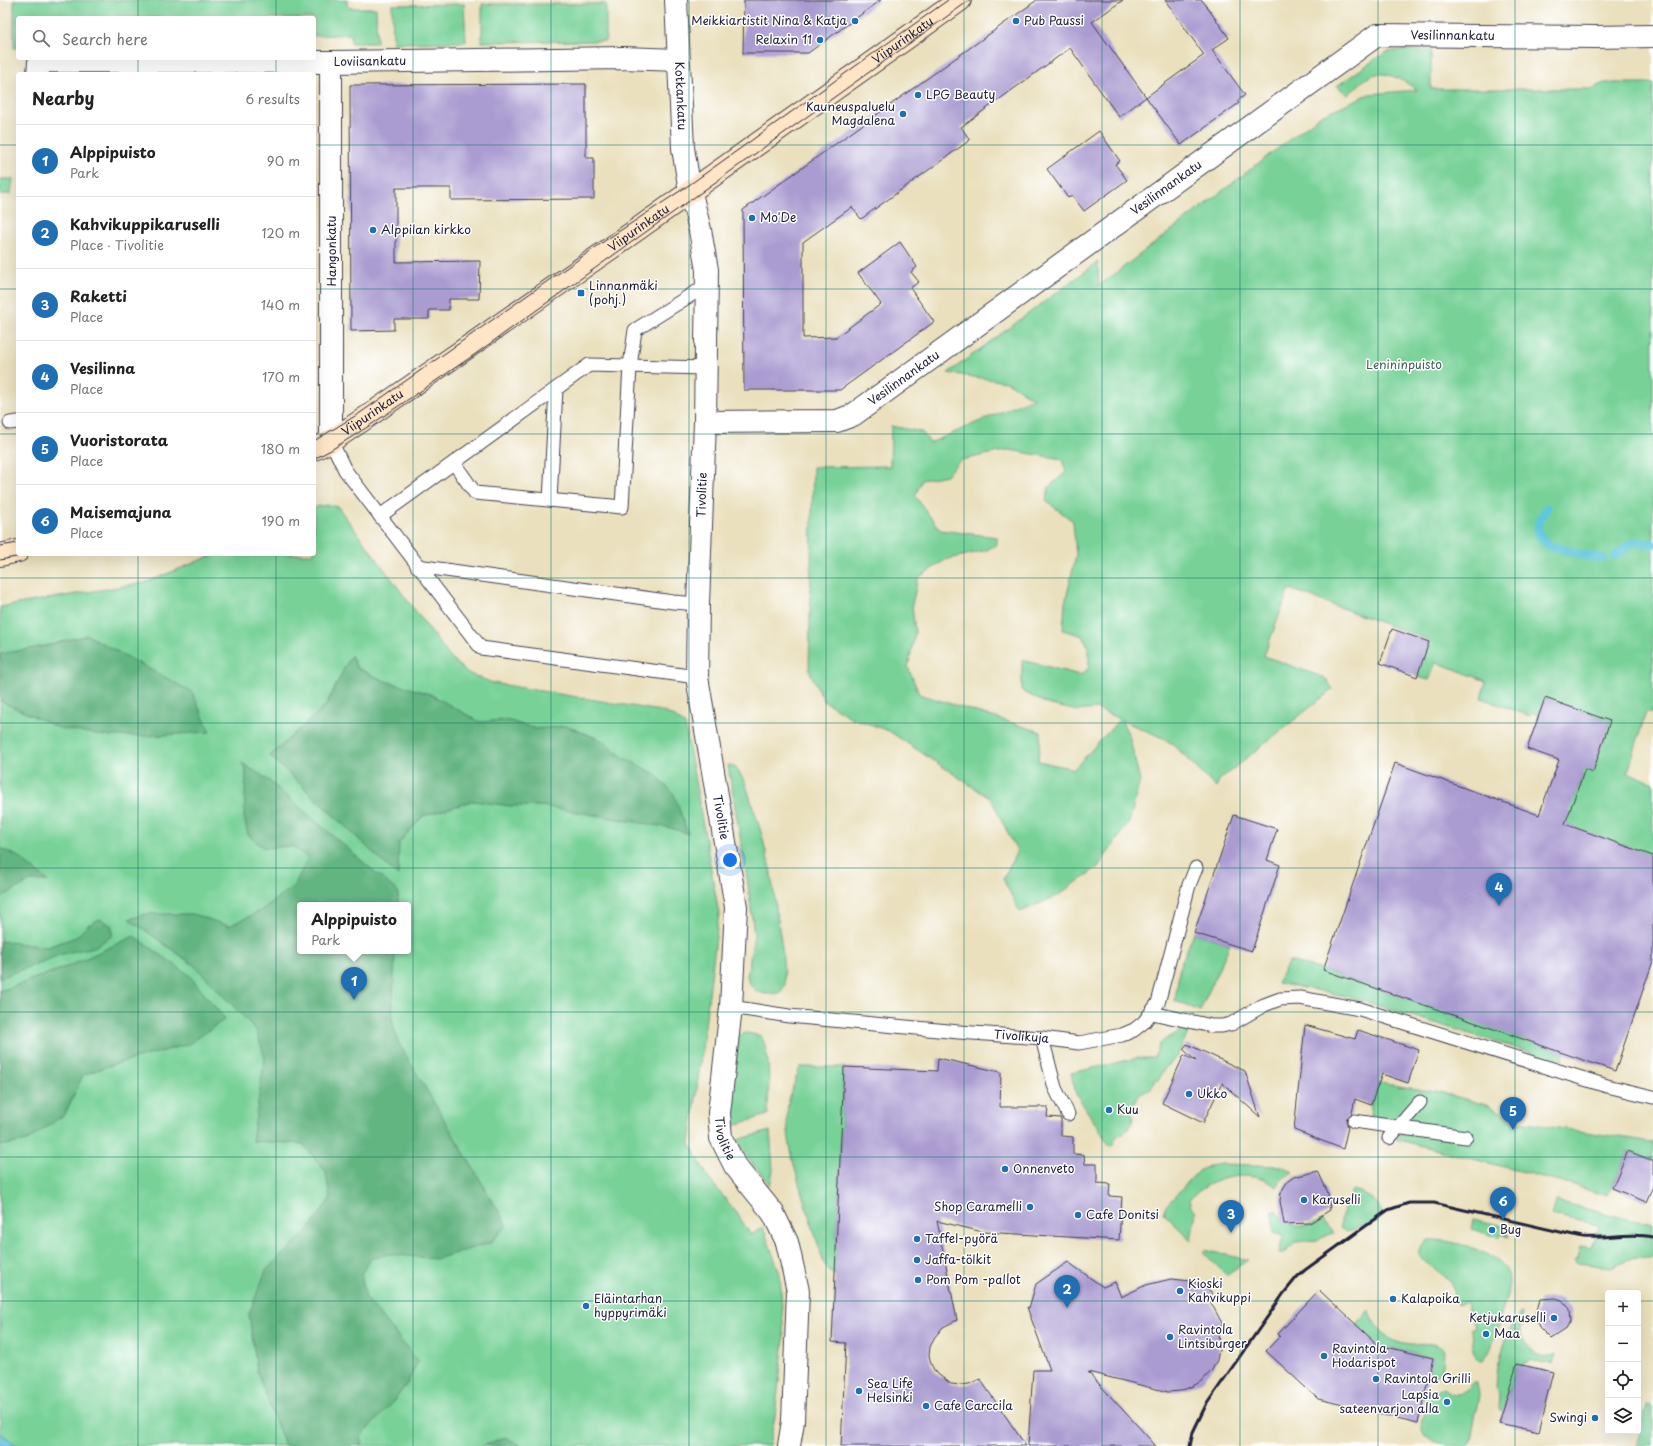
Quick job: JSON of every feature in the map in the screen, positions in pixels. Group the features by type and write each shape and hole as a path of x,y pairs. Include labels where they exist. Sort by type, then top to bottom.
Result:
{"street":[{"name":"Kotkankatu","path":"676,0 683,148 691,192"},
{"name":"Viipurinkatu","path":"323,445 691,192 960,0"},
{"name":"Vesilinnankatu","path":"704,422 837,421 853,415 1377,35 1653,36"},
{"name":"Loviisankatu","path":"38,68 623,58 678,60"},
{"name":"Hangonkatu","path":"323,445 332,62"},
{"name":"Tivolitie","path":"691,192 707,270 706,368 697,677 736,907 731,1006 719,1113 721,1138 735,1166 773,1213 787,1242 798,1291 794,1421 791,1445"},
{"path":"0,555 16,551"}],"lane":[{"path":"454,463 475,493 622,507 630,366 635,330 707,285"},
{"path":"380,516 589,365 706,368"},
{"path":"550,500 556,389"},
{"path":"323,445 345,470 481,648 697,677"},
{"path":"417,566 673,602 698,604"},
{"name":"Tivolikuja","path":"731,1006 797,1017 1042,1038 1079,1043 1122,1035 1134,1030 1144,1022 1158,1003 1189,885 1196,868"},
{"path":"1152,1013 1212,1026 1222,1026 1231,1024 1264,1005 1280,999 1300,998 1360,1009 1607,1086 1653,1097"},
{"path":"1042,1038 1054,1088 1068,1114"},
{"path":"1389,1138 1420,1102"},
{"path":"1354,1121 1466,1137"}],"green space":[{"path":"14,0 347,0 347,5 350,8 376,8 377,43 351,43 351,34 316,36 316,16 16,16 16,48 14,48"},
{"path":"464,4 466,42 393,43 392,5"},
{"path":"482,4 606,4 606,41 482,42"},
{"name":"Lenininpuisto","path":"1402,50 1431,51 1431,89 1591,89 1605,83 1653,83 1653,712 1646,712 1628,772 1653,783 1653,856 1539,815 1575,797 1585,769 1593,771 1610,721 1545,698 1539,715 1532,713 1530,716 1481,698 1486,681 1436,662 1429,680 1417,677 1429,640 1289,589 1264,656 1325,678 1333,689 1219,780 1216,788 1174,745 1163,738 1121,720 1129,735 1140,781 1129,822 1098,867 1057,896 1020,912 1003,879 1017,851 991,799 889,731 852,718 824,701 809,670 813,467 890,466 891,426 922,432 930,443 1033,398 1007,382 948,373 1098,262 1099,286 1321,115 1369,94 1417,90 1402,80 1384,74 1369,77 1348,95 1337,86 1387,52","holes":["1009,450 1062,459 1066,472 1049,487 1046,501 1073,521 1076,555 1065,603 1063,630 1083,636 1089,649 1089,668 1080,675 1022,660 1022,691 1047,704 1077,711 1097,709 1120,719 1074,769 1038,761 1041,732 919,694 908,667 915,633 912,605 918,578 945,560 987,550 997,544 997,537 940,530 915,496 922,480 946,475 961,460"]},
{"path":"0,179 13,179 11,194 0,194"},
{"path":"329,505 338,507 449,656 467,673 493,683 661,711 675,717 685,725 719,914 690,1144 709,1179 736,1212 751,1235 763,1227 780,1274 784,1340 775,1416 769,1446 0,1446 0,607 147,582 210,556 316,556 316,507"},
{"path":"87,635 192,692 210,732 148,736 104,736 59,728 0,701 0,654 45,646"},
{"path":"351,655 357,668 385,681 430,694 480,722 506,720 537,729 566,726 604,741 621,756 655,774 674,794 688,834 671,828 542,806 511,806 473,801 423,816 399,843 398,876 270,756 326,705"},
{"path":"242,763 267,779 398,892 398,902 297,902 297,954 395,954 392,1020 398,1042 507,1225 490,1243 436,1259 389,1254 370,1259 361,1274 366,1298 418,1361 407,1384 388,1408 361,1436 361,1446 285,1446 257,1372 249,1314 266,1270 307,1232 330,1199 326,1172 303,1144 252,1141 265,1058 256,1030 195,966 129,919 147,914 193,914 229,926 260,911 294,886 308,858 292,846 264,848 248,835 244,817 246,771"},
{"path":"728,765 736,768 745,782 762,835 771,873 782,948 785,985 780,993 765,994 756,991 749,984 747,976 754,935 748,884"},
{"path":"0,848 17,856 48,881 30,881 0,898"},
{"path":"100,919 112,926 112,936 94,947 62,954 0,978 0,941 47,947 76,937 88,925"},
{"path":"1194,933 1230,944 1200,1011 1175,1001 1180,966"},
{"path":"134,936 188,974 225,1019 189,1044 108,1066 83,1075 65,1114 27,1141 0,1146 0,991 69,966"},
{"path":"1289,961 1323,970 1564,1053 1561,1062 1347,996 1277,983"},
{"path":"1184,1029 1189,1031 1178,1054 1164,1069 1158,1081 1155,1079 1151,1089 1138,1095 1131,1110 1133,1117 1130,1128 1117,1136 1112,1146 1110,1146 1076,1094 1071,1073 1137,1058 1154,1058 1161,1042"},
{"path":"747,1033 761,1036 767,1053 769,1074 768,1115 731,1126 730,1109 738,1039 741,1034"},
{"path":"800,1067 844,1067 835,1276 824,1264 792,1157 787,1114 791,1093"},
{"path":"1379,1083 1443,1093 1490,1106 1518,1122 1653,1142 1653,1161 1628,1151 1608,1196 1563,1182 1395,1139 1399,1134 1458,1129 1370,1117 1371,1105"},
{"path":"770,1131 773,1170 770,1185 750,1161 737,1140"},
{"path":"1222,1164 1282,1166 1293,1172 1281,1180 1277,1187 1255,1177 1243,1176 1220,1180 1198,1192 1189,1200 1191,1207 1196,1212 1191,1240 1163,1213 1165,1207 1198,1171 1209,1166"},
{"path":"1352,1190 1362,1193 1375,1201 1382,1214 1378,1221 1346,1232 1340,1228 1340,1220"},
{"path":"1556,1201 1635,1221 1653,1222 1653,1256 1650,1258 1628,1259 1611,1267 1576,1263 1574,1260 1577,1258 1580,1246 1592,1248 1599,1226 1552,1216"},
{"path":"1277,1211 1286,1221 1297,1226 1309,1225 1322,1220 1333,1233 1317,1240 1296,1242 1283,1254 1279,1254 1283,1236 1273,1233 1274,1219 1272,1212"},
{"path":"1474,1219 1507,1227 1509,1237 1501,1234 1499,1238 1472,1229"},
{"path":"1429,1240 1449,1242 1473,1248 1485,1253 1503,1266 1508,1274 1508,1291 1495,1337 1489,1353 1483,1361 1477,1358 1473,1351 1471,1328 1475,1327 1472,1315 1469,1316 1467,1303 1458,1305 1448,1280 1420,1256 1419,1251 1422,1245"},
{"path":"1205,1250 1248,1260 1226,1275 1203,1252"},
{"path":"1369,1311 1375,1324 1391,1339 1404,1344 1412,1345 1432,1344 1444,1350 1443,1364 1438,1375 1428,1377 1433,1358 1378,1345 1356,1325"},
{"path":"1520,1313 1522,1313 1520,1332 1528,1348 1544,1357 1555,1355 1552,1364 1529,1360 1523,1365 1517,1364 1502,1411 1498,1409 1499,1395 1496,1387 1498,1364 1509,1330"},
{"path":"1474,1383 1477,1383 1479,1395 1471,1441 1468,1446 1439,1444 1427,1438 1423,1433 1422,1427 1428,1402 1423,1400 1425,1390 1436,1391 1444,1388 1452,1393 1460,1394"},
{"path":"1647,1405 1653,1406 1653,1446 1636,1446 1639,1434 1641,1434 1641,1427"},
{"path":"505,1437 522,1446 482,1446"}],"water":[{"path":"0,1433 18,1446 0,1446"}],"building":[{"path":"744,0 881,0 808,53 743,53"},
{"path":"1037,0 1123,0 1092,22 1146,97 1119,117 1070,48 961,127 970,140 861,219 852,207 803,242 803,338 836,337 881,304 858,273 900,242 917,267 911,272 919,282 910,288 934,322 840,390 744,390 743,210"},
{"path":"1165,0 1202,0 1229,38 1212,50 1245,95 1237,101 1239,103 1181,145 1146,97 1204,55"},
{"name":"Alppilan kirkko","path":"586,84 586,158 594,158 594,199 451,200 451,188 396,188 396,262 480,261 479,299 449,299 449,310 429,310 429,319 394,319 394,330 351,331 350,85"},
{"path":"1099,131 1120,161 1115,164 1127,180 1084,211 1072,195 1068,198 1047,169"},
{"path":"1392,629 1429,642 1417,677 1380,663"},
{"path":"1545,698 1610,721 1593,772 1585,769 1565,824 1653,856 1653,961 1615,1071 1323,970 1395,763 1539,815 1559,760 1527,749"},
{"path":"1234,815 1277,829 1267,860 1280,865 1252,951 1194,933"},
{"path":"1305,1025 1355,1039 1358,1030 1419,1050 1408,1083 1382,1074 1371,1105 1355,1099 1352,1113 1346,1119 1348,1127 1343,1149 1294,1130"},
{"path":"1187,1044 1245,1071 1260,1117 1222,1083 1203,1123 1162,1103 1184,1055 1196,1061 1183,1049"},
{"path":"938,1058 1001,1072 1000,1107 1048,1107 1047,1117 1061,1118 1061,1136 1073,1137 1073,1154 1084,1155 1085,1164 1097,1164 1097,1183 1110,1184 1109,1196 1122,1197 1119,1240 983,1232 937,1221 957,1320 943,1327 934,1338 930,1347 929,1355 931,1364 935,1372 951,1384 969,1384 980,1379 1026,1446 841,1446 846,1343 832,1342 844,1067 937,1071"},
{"path":"1628,1151 1653,1161 1653,1186 1646,1202 1612,1188"},
{"name":"Karuselli","path":"1318,1171 1328,1193 1330,1210 1310,1223 1284,1224 1280,1201 1281,1193 1284,1187 1288,1181 1294,1177"},
{"path":"1068,1262 1103,1287 1115,1282 1121,1297 1146,1285 1171,1279 1191,1281 1213,1293 1209,1299 1223,1325 1218,1328 1219,1350 1217,1360 1212,1370 1203,1380 1180,1391 1168,1392 1088,1372 1156,1446 1028,1446 1033,1370 1050,1370 1027,1307 1029,1308 1036,1284"},
{"path":"1319,1290 1378,1345 1433,1358 1418,1423 1318,1399 1266,1351 1280,1336 1278,1334"},
{"name":"Ketjukaruselli","path":"1556,1298 1562,1300 1570,1309 1571,1320 1565,1330 1551,1339 1539,1327 1536,1315 1540,1299"},
{"path":"1517,1364 1553,1372 1538,1432 1499,1423"}],"waterway":[{"path":"1547,508 1539,521 1537,532 1548,545 1586,556 1603,558"},
{"path":"1615,556 1633,542 1653,544"}],"tram line":[{"path":"316,440 360,413 606,240 689,185 948,0"},
{"path":"316,458 369,426 474,355 970,0"},
{"path":"0,546 16,543"},
{"path":"0,560 21,556"}],"railway":[{"path":"1190,1446 1193,1432 1206,1405 1284,1293 1297,1277 1388,1210 1409,1203 1434,1203 1582,1237 1626,1235 1653,1237"}],"place":[{"name":"Meikkiartistit Nina & Katja","path":"855,21"},
{"name":"Pub Paussi","path":"1016,21"},
{"name":"Relaxin 11","path":"820,40"},
{"name":"LPG Beauty","path":"918,95"},
{"name":"Kauneuspaluelu Magdalena","path":"903,114"},
{"name":"Mo'De","path":"752,218"},
{"name":"Alppilan kirkko","path":"373,230"},
{"name":"Linnanmäki (pohj.)","path":"581,293"},
{"name":"Vesilinna","path":"1499,906"},
{"name":"Alppipuisto","path":"354,1000"},
{"name":"Ukko","path":"1189,1094"},
{"name":"Kuu","path":"1109,1110"},
{"name":"Vuoristorata","path":"1513,1130"},
{"name":"Onnenveto","path":"1005,1169"},
{"name":"Karuselli","path":"1304,1200"},
{"name":"Shop Caramelli","path":"1030,1207"},
{"name":"Cafe Donitsi","path":"1078,1215"},
{"name":"Maisemajuna","path":"1503,1220"},
{"name":"Bug","path":"1492,1230"},
{"name":"Raketti","path":"1231,1233"},
{"name":"Taffel-pyörä","path":"917,1239"},
{"name":"Jaffa-tölkit","path":"917,1260"},
{"name":"Pom Pom -pallot","path":"918,1280"},
{"name":"Kioski Kahvikuppi","path":"1180,1291"},
{"name":"Kalapoika","path":"1393,1299"},
{"name":"Eläintarhan hyppyrimäki","path":"586,1306"},
{"name":"Kahvikuppikaruselli","path":"1067,1308"},
{"name":"Ketjukaruselli","path":"1554,1318"},
{"name":"Maa","path":"1486,1334"},
{"name":"Ravintola Lintsiburger","path":"1170,1337"},
{"name":"Ravintola Hodarispot","path":"1324,1356"},
{"name":"Ravintola Grilli","path":"1376,1379"},
{"name":"Sea Life Helsinki","path":"859,1391"},
{"name":"Lapsia sateenvarjon alla","path":"1447,1402"},
{"name":"Cafe Carccila","path":"926,1406"},
{"name":"Swingi","path":"1595,1418"}]}
